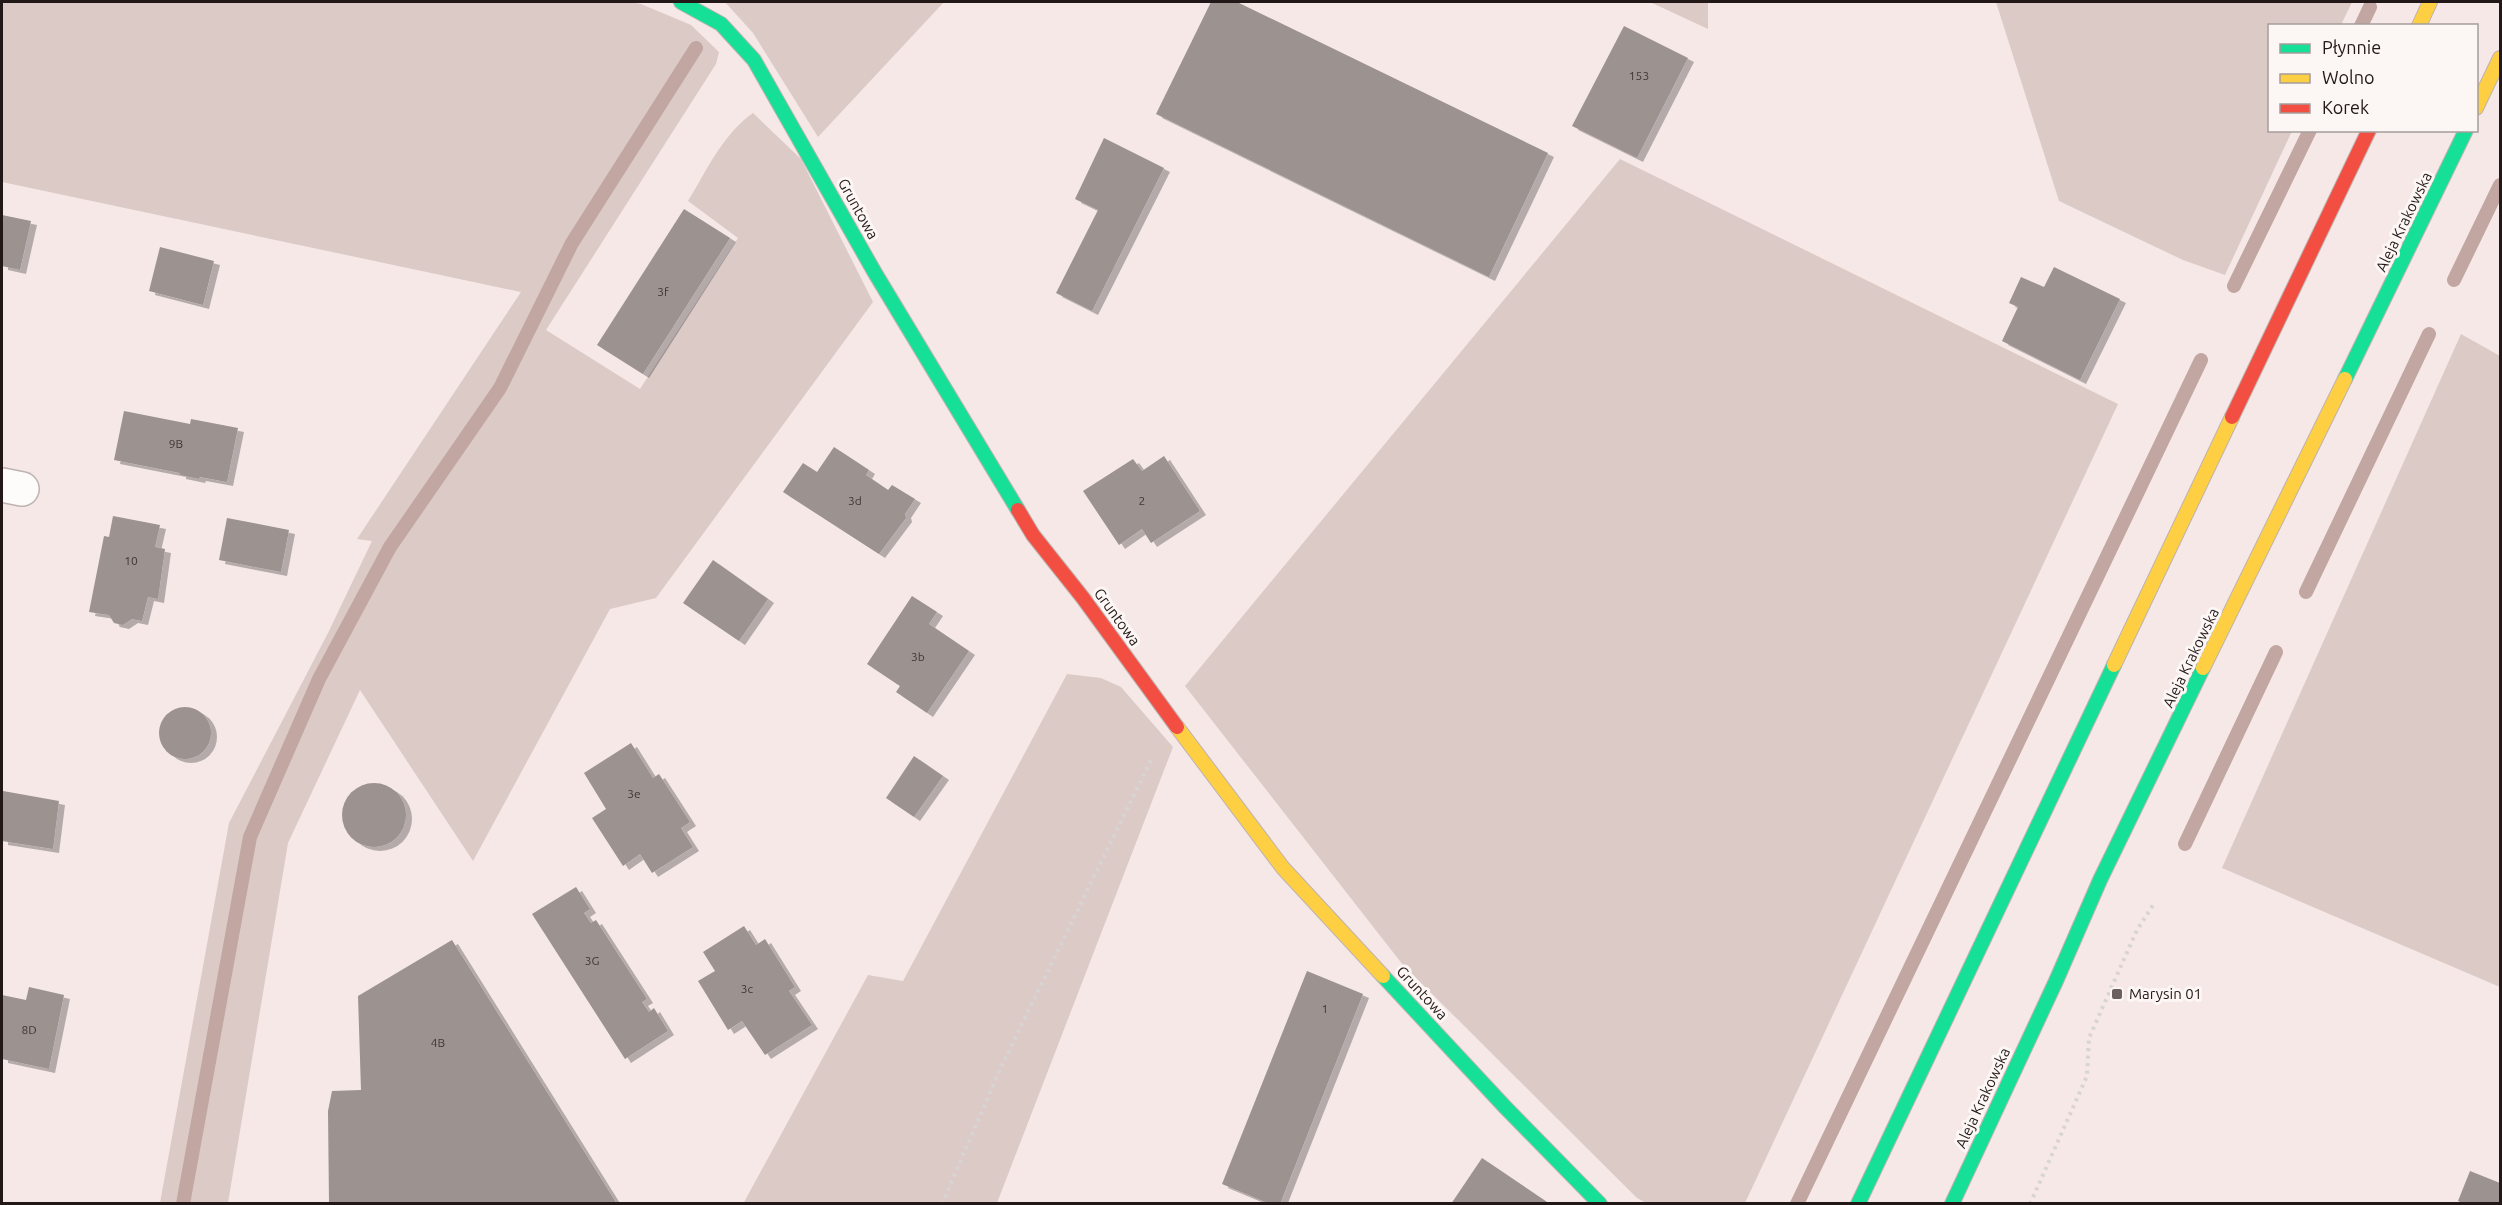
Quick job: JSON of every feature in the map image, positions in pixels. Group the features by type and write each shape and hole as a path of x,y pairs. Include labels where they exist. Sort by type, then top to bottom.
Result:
{"main road":[{"name":"Gruntowa","path":"681,2 721,24 754,60 875,273 1033,535 1083,598 1283,868 1504,1107 1600,1203"},
{"path":"2420,24 2430,2"},
{"path":"2478,104 2500,58"},
{"path":"1858,1203 2368,132"},
{"name":"Aleja Krakowska","path":"1952,1203 2056,981 2100,880 2465,132"}],"path":[{"path":"942,1203 1002,1065 1171,719"},
{"path":"2030,1203 2087,1076 2089,1038 2137,930 2156,902"}],"shaded area":[{"path":"2,2 629,2 641,4 691,25 719,52 716,64 546,330 640,389 738,238 688,201 724,142 753,113 801,159 873,302 656,598 610,609 473,861 360,690 288,843 228,1203 160,1203 229,823 328,633 372,541 357,539 521,292 2,182"},
{"path":"725,2 944,2 818,137 753,33"},
{"path":"1650,2 1708,2 1708,29"},
{"path":"1996,2 2352,2 2341,24 2268,24 2268,132 2292,132 2225,275 2183,260 2059,201"},
{"path":"1620,159 2118,404 1745,1203 1646,1203 1637,1198 1403,965 1185,686"},
{"path":"2461,334 2500,356 2500,987 2222,868"},
{"path":"1067,674 1101,678 1121,687 1173,747 997,1203 743,1204 868,975 903,981"}],"building":[{"path":"1211,2 1237,2 1548,153 1489,277 1156,114"},
{"path":"1624,26 1688,58 1637,158 1572,126"},
{"path":"1104,138 1164,168 1092,311 1056,293 1098,210 1075,199"},
{"path":"684,209 730,238 643,374 597,345"},
{"path":"2,215 31,221 20,270 2,266"},
{"path":"160,247 214,261 203,305 149,291"},
{"path":"2054,267 2120,299 2080,380 2002,341 2018,307 2009,303 2021,277 2044,287"},
{"path":"124,411 190,424 191,419 238,428 227,482 200,477 199,479 114,460"},
{"path":"834,447 869,470 866,475 888,490 892,485 915,499 905,514 906,518 879,554 783,492 803,463 817,472"},
{"path":"1164,456 1200,511 1151,543 1142,529 1119,545 1083,491 1133,459 1142,471"},
{"path":"113,516 160,525 155,547 165,549 158,599 148,597 142,621 132,619 123,625 114,623 109,615 89,612 104,536 109,537"},
{"path":"227,518 289,530 281,572 219,560"},
{"path":"713,560 768,599 739,641 683,603"},
{"path":"912,596 937,612 929,624 969,651 927,713 896,692 900,686 867,664"},
{"path":"185,707 195,709 203,715 209,723 211,733 209,743 203,751 195,757 185,759 175,757 167,751 161,743 159,733 161,723 167,715 175,709"},
{"path":"631,743 653,778 659,774 690,822 681,828 693,847 652,873 640,854 623,866 592,818 606,809 584,773"},
{"path":"914,756 943,776 914,817 886,798"},
{"path":"374,783 386,785 397,792 404,803 406,815 404,827 397,838 386,845 374,847 362,845 351,838 344,827 342,815 344,803 351,792 362,785"},
{"path":"3,791 59,801 53,849 2,841"},
{"path":"576,887 590,909 584,913 591,923 596,920 647,999 642,1002 649,1012 654,1008 668,1031 625,1059 532,914"},
{"path":"744,926 756,945 765,939 795,987 789,991 812,1025 765,1055 742,1021 728,1030 698,981 715,971 703,952"},
{"path":"452,940 617,1204 329,1204 328,1111 332,1091 361,1090 358,996"},
{"path":"1307,971 1363,994 1280,1204 1270,1204 1222,1184"},
{"path":"29,987 64,995 49,1069 2,1059 2,995 26,1000"},
{"path":"1482,1158 1547,1202 1451,1204"},
{"path":"2470,1171 2500,1183 2500,1204 2465,1204 2458,1201"}],"waterway":[{"path":"2362,24 2370,7"},
{"path":"183,1204 250,837 319,679 390,547 500,388 572,243 696,48"},
{"path":"2234,286 2309,132"},
{"path":"2454,280 2500,185"},
{"path":"2306,592 2429,334"},
{"path":"1797,1204 2201,360"},
{"path":"2185,844 2276,652"}],"traffic: fast":[{"path":"681,2 721,24 754,60 875,273 1018,510"},
{"path":"2345,379 2465,132"},
{"path":"1858,1204 2114,665"},
{"path":"1952,1204 2056,981 2100,880 2203,668"},
{"path":"1383,976 1505,1107 1600,1204"}],"traffic: slow":[{"path":"2420,24 2430,2"},
{"path":"2478,104 2500,58"},
{"path":"2203,668 2345,379"},
{"path":"2114,665 2232,417"},
{"path":"1177,727 1283,868 1383,976"}],"traffic: jam":[{"path":"2232,417 2368,132"},
{"path":"1018,510 1033,535 1083,598 1177,727"}],"place":[{"name":"Marysin 01","path":"2117,994"}]}
